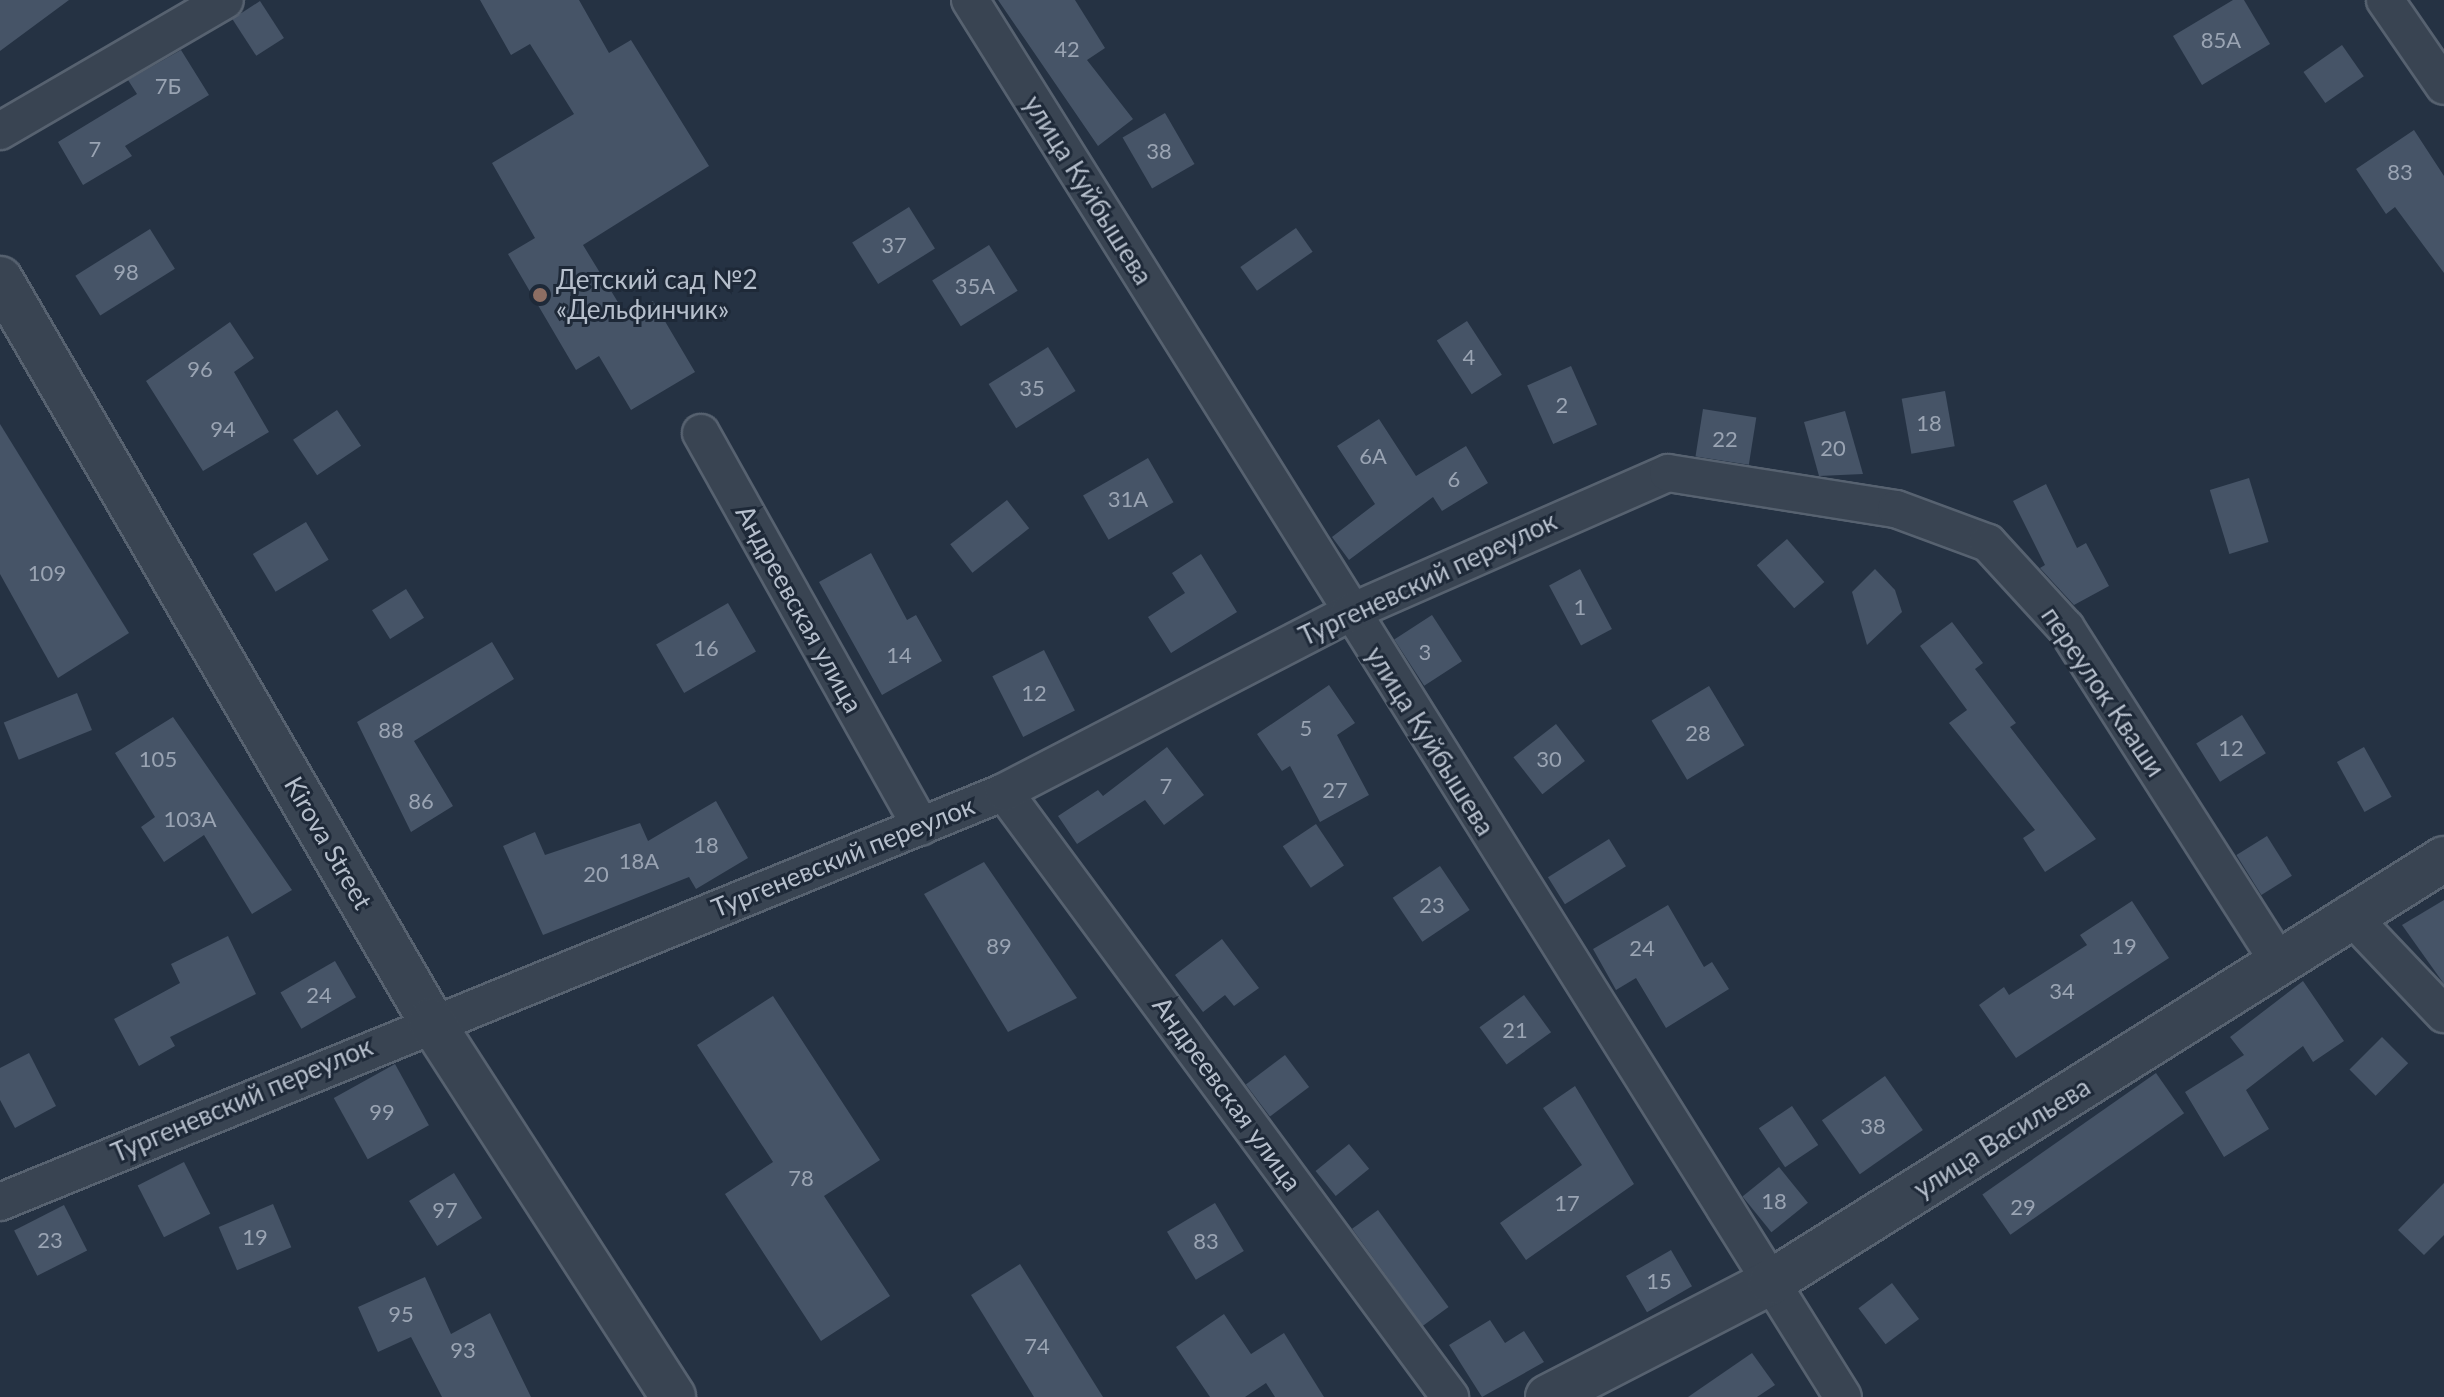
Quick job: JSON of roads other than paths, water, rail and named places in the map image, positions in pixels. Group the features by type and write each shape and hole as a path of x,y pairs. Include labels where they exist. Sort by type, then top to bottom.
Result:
{"street":[{"path":"0,131 225,0"},
{"name":"улица Куйбышева","path":"970,0 1349,613 1843,1397"},
{"path":"2385,0 2444,86"},
{"name":"Kirova Street","path":"0,279 431,1021 673,1397"},
{"name":"Андреевская улица","path":"701,433 921,827"},
{"name":"Тургеневский переулок","path":"0,1202 431,1021 1004,792 1349,613 1668,473"},
{"name":"переулок Кваши","path":"1668,473 1896,509 1988,543 2066,628 2281,965"},
{"name":"Андреевская улица","path":"1004,792 1450,1397"},
{"name":"улица Васильева","path":"1548,1397 1771,1282 2281,965 2349,914 2444,859"},
{"path":"2349,914 2444,1014"}],"place":[{"name":"Детский сад №2 «Дельфинчик»","path":"540,295"}]}
